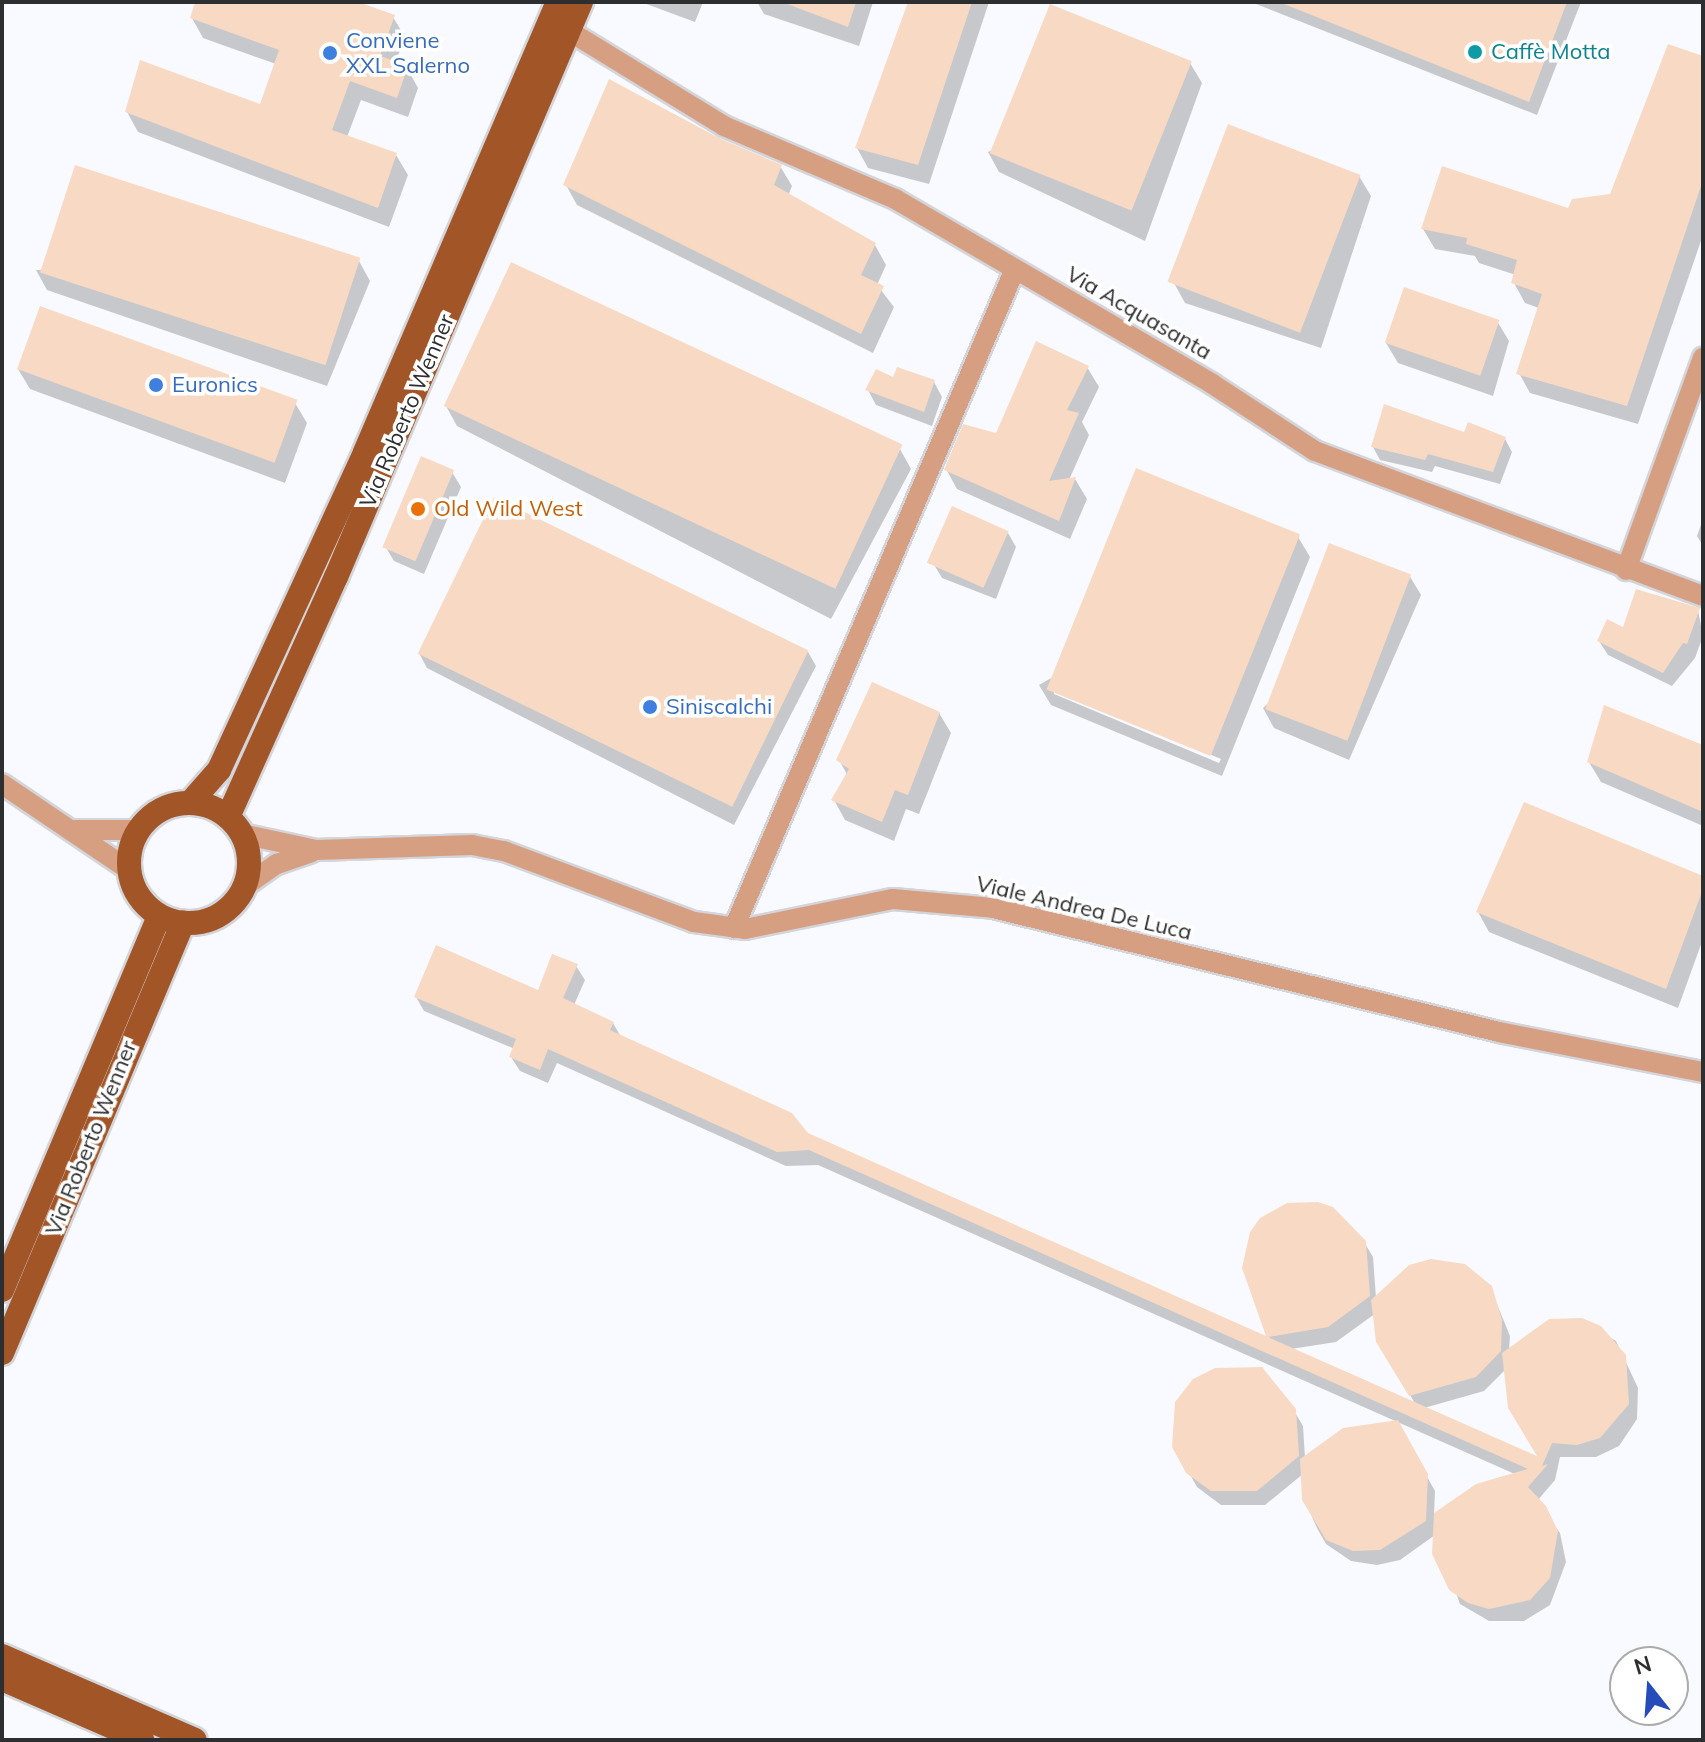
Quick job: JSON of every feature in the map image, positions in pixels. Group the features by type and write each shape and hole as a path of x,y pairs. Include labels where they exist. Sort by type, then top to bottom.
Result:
{"main road":[{"name":"Via Roberto Wenner","path":"190,803 219,770 365,452 558,2"},
{"name":"Via Roberto Wenner","path":"235,825 581,2"},
{"path":"190,803 235,825 249,865 245,886 225,912 183,923 159,916 136,892 129,870 138,830 166,807 190,803"},
{"name":"Via Roberto Wenner","path":"2,1290 159,916"},
{"name":"Via Roberto Wenner","path":"2,1353 183,923"},
{"path":"2,1656 195,1740"},
{"path":"2,1679 142,1740"}],"street":[{"name":"Via Acquasanta","path":"569,31 724,126 895,199 1211,383 1315,451 1626,570 1703,596"},
{"path":"734,928 1015,269"},
{"path":"1626,570 1703,357"},
{"path":"2,784 129,870"},
{"path":"235,825 316,850"},
{"path":"74,830 138,830"},
{"name":"Viale Andrea De Luca","path":"316,850 472,845 504,851 694,922 734,928 764,927 893,899 993,908 1499,1032 1703,1072"},
{"path":"245,886 277,864 316,850"}],"building":[{"path":"195,2 358,2 395,15 380,56 408,66 397,98 350,81 332,130 397,153 378,208 125,112 140,60 260,104 279,50 190,18"},
{"path":"782,2 856,2 848,27"},
{"path":"908,2 972,2 918,165 855,148"},
{"name":"Caffè Motta","path":"1279,2 1567,2 1529,102"},
{"path":"1050,4 1192,61 1132,211 990,153"},
{"path":"1668,44 1703,56 1703,180 1627,406 1516,374 1542,294 1511,283 1517,260 1466,244 1467,238 1421,229 1442,166 1568,208 1572,199 1610,194"},
{"path":"609,79 719,138 782,165 774,185 876,243 861,275 884,286 861,334 563,185"},
{"path":"1228,124 1361,175 1300,333 1167,282"},
{"path":"75,165 360,258 325,365 40,272"},
{"path":"511,262 903,445 835,589 444,406"},
{"path":"1404,287 1499,320 1480,376 1385,343"},
{"name":"Euronics","path":"40,306 297,400 275,463 17,369"},
{"path":"1036,341 1089,366 1067,410 1079,413 1049,481 1076,477 1059,521 944,470 963,424 996,433"},
{"path":"897,367 935,380 924,412 865,390 876,369 893,377"},
{"path":"1384,404 1464,432 1468,422 1506,437 1493,472 1428,454 1425,460 1371,447"},
{"name":"Old Wild West","path":"421,456 454,470 415,561 382,547"},
{"path":"1136,468 1300,534 1211,756 1046,690"},
{"name":"Siniscalchi","path":"494,497 809,650 732,807 418,653"},
{"path":"952,506 1009,531 983,588 927,563"},
{"path":"1329,543 1411,575 1347,741 1265,709"},
{"path":"1636,589 1700,608 1687,644 1683,643 1663,673 1597,641 1607,619 1623,627"},
{"path":"872,682 940,712 908,795 895,790 882,822 831,800 849,769 836,760"},
{"path":"1604,705 1703,745 1703,812 1587,762"},
{"path":"1524,802 1703,876 1703,889 1666,989 1476,912"},
{"path":"436,945 538,990 552,954 578,964 563,998 614,1022 610,1030 792,1113 808,1133 1266,1336 1242,1268 1250,1232 1260,1218 1287,1203 1318,1202 1333,1207 1366,1241 1370,1296 1328,1327 1268,1337 1537,1456 1508,1408 1502,1353 1549,1319 1582,1318 1601,1326 1626,1355 1629,1404 1600,1438 1577,1445 1552,1443 1542,1466 1548,1464 1528,1487 1546,1506 1558,1531 1550,1578 1530,1600 1489,1609 1468,1603 1449,1590 1432,1554 1434,1513 1476,1484 1528,1469 809,1150 777,1152 548,1049 540,1070 509,1057 516,1039 414,997"},
{"path":"1431,1259 1465,1264 1492,1286 1502,1320 1501,1351 1476,1377 1409,1396 1376,1342 1371,1300 1409,1265"},
{"path":"1262,1367 1296,1409 1299,1456 1257,1491 1211,1491 1186,1473 1172,1447 1175,1402 1193,1379 1215,1368"},
{"path":"1398,1420 1428,1474 1426,1521 1380,1550 1353,1551 1326,1540 1302,1500 1300,1459 1343,1428"}],"place":[{"name":"Caffè Motta","path":"1475,52"},
{"name":"Conviene XXL Salerno","path":"330,53"},
{"name":"Euronics","path":"156,385"},
{"name":"Old Wild West","path":"418,509"},
{"name":"Siniscalchi","path":"650,707"}]}
